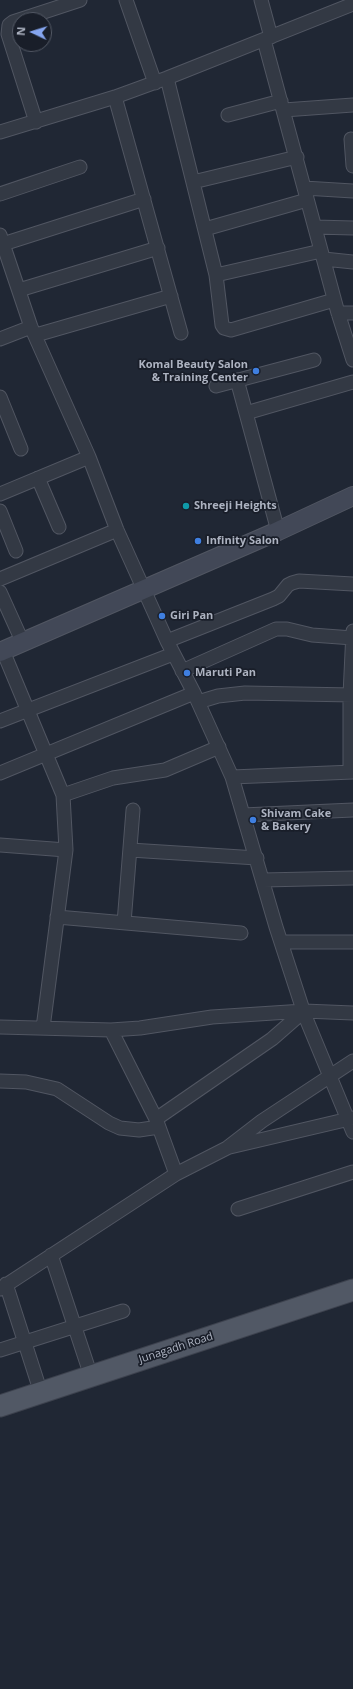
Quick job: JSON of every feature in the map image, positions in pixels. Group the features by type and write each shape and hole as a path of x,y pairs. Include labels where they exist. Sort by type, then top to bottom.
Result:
{"main road":[{"name":"Junagadh Road","path":"0,1406 353,1290"}],"street":[{"path":"36,122 7,30 9,25 13,22 56,4 80,0"},
{"path":"126,0 161,80 193,182 216,275 222,325 227,330 232,330 336,306 353,313"},
{"path":"261,0 282,105 336,306 353,360"},
{"path":"0,132 115,97 353,4"},
{"path":"115,97 182,333"},
{"path":"228,115 282,105 353,105"},
{"path":"351,139 353,166"},
{"path":"193,182 297,157"},
{"path":"0,194 80,167"},
{"path":"205,229 306,194 353,191"},
{"path":"144,199 2,239 33,331 89,457 117,530 167,641 196,697 232,777 281,942 304,1011 330,1076 350,1119 353,1132"},
{"path":"315,227 353,228"},
{"path":"18,290 158,248"},
{"path":"216,275 322,255 353,262"},
{"path":"0,339 171,296"},
{"path":"216,386 314,360"},
{"path":"237,380 278,531"},
{"path":"246,413 353,382"},
{"path":"0,397 21,449"},
{"path":"0,494 89,457"},
{"path":"38,478 59,527"},
{"path":"43,1028 66,850 63,795 2,652 278,531 353,496"},
{"path":"0,511 16,551"},
{"path":"0,578 117,530"},
{"path":"167,641 273,599 279,596 288,585 292,583 299,581 353,584"},
{"path":"0,592 23,643"},
{"path":"182,671 276,629 287,629 312,635 353,635 351,695 352,772 232,777"},
{"path":"0,721 174,654"},
{"path":"0,773 45,754 196,697 218,696 245,692 351,695"},
{"path":"63,795 113,778 165,770 219,747"},
{"path":"124,923 133,810"},
{"path":"243,815 353,810"},
{"path":"0,845 66,850"},
{"path":"130,850 257,858"},
{"path":"263,880 353,878"},
{"path":"57,917 241,933"},
{"path":"281,942 353,942"},
{"path":"0,1081 26,1082 57,1089 109,1123 120,1128 139,1130 157,1123 272,1039 304,1011"},
{"path":"1,1030 43,1028 111,1030 140,1028 200,1018 304,1011 353,1013"},
{"path":"111,1030 157,1123 176,1174"},
{"path":"41,1393 25,1342 3,1286 176,1174 227,1148 262,1122 353,1061"},
{"path":"227,1148 350,1119"},
{"path":"238,1209 353,1172"},
{"path":"51,1255 91,1376"},
{"path":"0,1350 123,1311"}],"place":[{"name":"Komal Beauty Salon & Training Center","path":"256,371"},
{"name":"Shreeji Heights","path":"186,506"},
{"name":"Infinity Salon","path":"198,541"},
{"name":"Giri Pan","path":"162,616"},
{"name":"Maruti Pan","path":"187,673"},
{"name":"Shivam Cake & Bakery","path":"253,820"}]}
